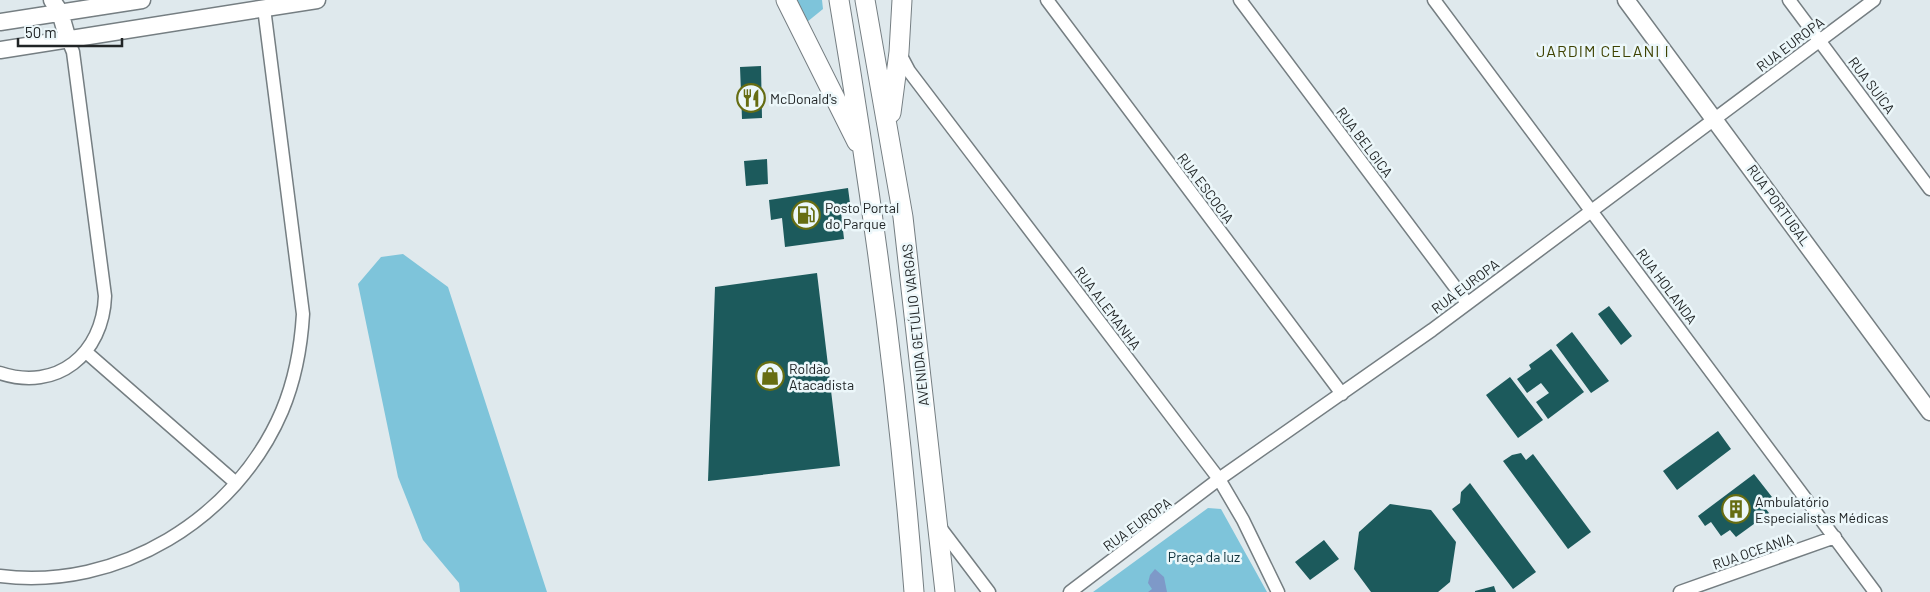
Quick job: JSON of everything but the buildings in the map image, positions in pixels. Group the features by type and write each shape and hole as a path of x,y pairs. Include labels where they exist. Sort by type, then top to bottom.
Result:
{"main road":[{"path":"786,0 866,160"},
{"name":"AVENIDA GETÚLIO VARGAS","path":"839,0 866,160 914,592"},
{"name":"AVENIDA GETÚLIO VARGAS","path":"865,0 903,217 944,592"},
{"path":"889,134 899,52 902,0"}],"street":[{"path":"0,22 56,6 142,0"},
{"path":"0,50 317,0"},
{"name":"RUA ESCOCIA","path":"1047,0 1342,394"},
{"name":"RUA BELGICA","path":"1240,0 1467,303"},
{"name":"RUA HOLANDA","path":"1434,0 1875,592"},
{"name":"RUA PORTUGAL","path":"1626,0 1715,118 1930,412"},
{"name":"RUA SUÍCA","path":"1789,0 1930,188"},
{"name":"RUA EUROPA","path":"1070,592 1219,479 1342,394 1592,211 1874,0"},
{"path":"0,374 20,378 45,376 67,368 86,352 96,337 103,320 105,296 73,52 56,6"},
{"path":"0,576 53,577 86,572 148,551 191,525 210,510 236,483 259,454 282,411 297,364 303,314 264,8"},
{"name":"RUA ALEMANHA","path":"899,52 909,71 1219,479 1243,520 1278,592"},
{"path":"86,352 236,483"},
{"path":"937,523 989,592"},
{"name":"RUA OCEANIA","path":"1680,592 1835,537"}],"green space":[{"path":"795,0 822,0 823,9 807,22"},
{"path":"403,254 448,287 547,592 460,592 459,583 423,540 398,477 358,284 381,257"},
{"name":"Praça da luz","path":"1208,508 1221,509 1267,592 1093,592"}],"shaded area":[{"path":"1155,569 1164,577 1167,592 1148,592 1152,589 1148,583 1150,575"}],"place":[{"name":"McDonald's","path":"751,98"},
{"name":"Posto Portal do Parque","path":"806,215"},
{"name":"Roldão Atacadista","path":"770,376"},
{"name":"Ambulatório Especialistas Médicas","path":"1736,509"}],"district":[{"name":"JARDIM CELANI I","path":"1603,50"}]}
